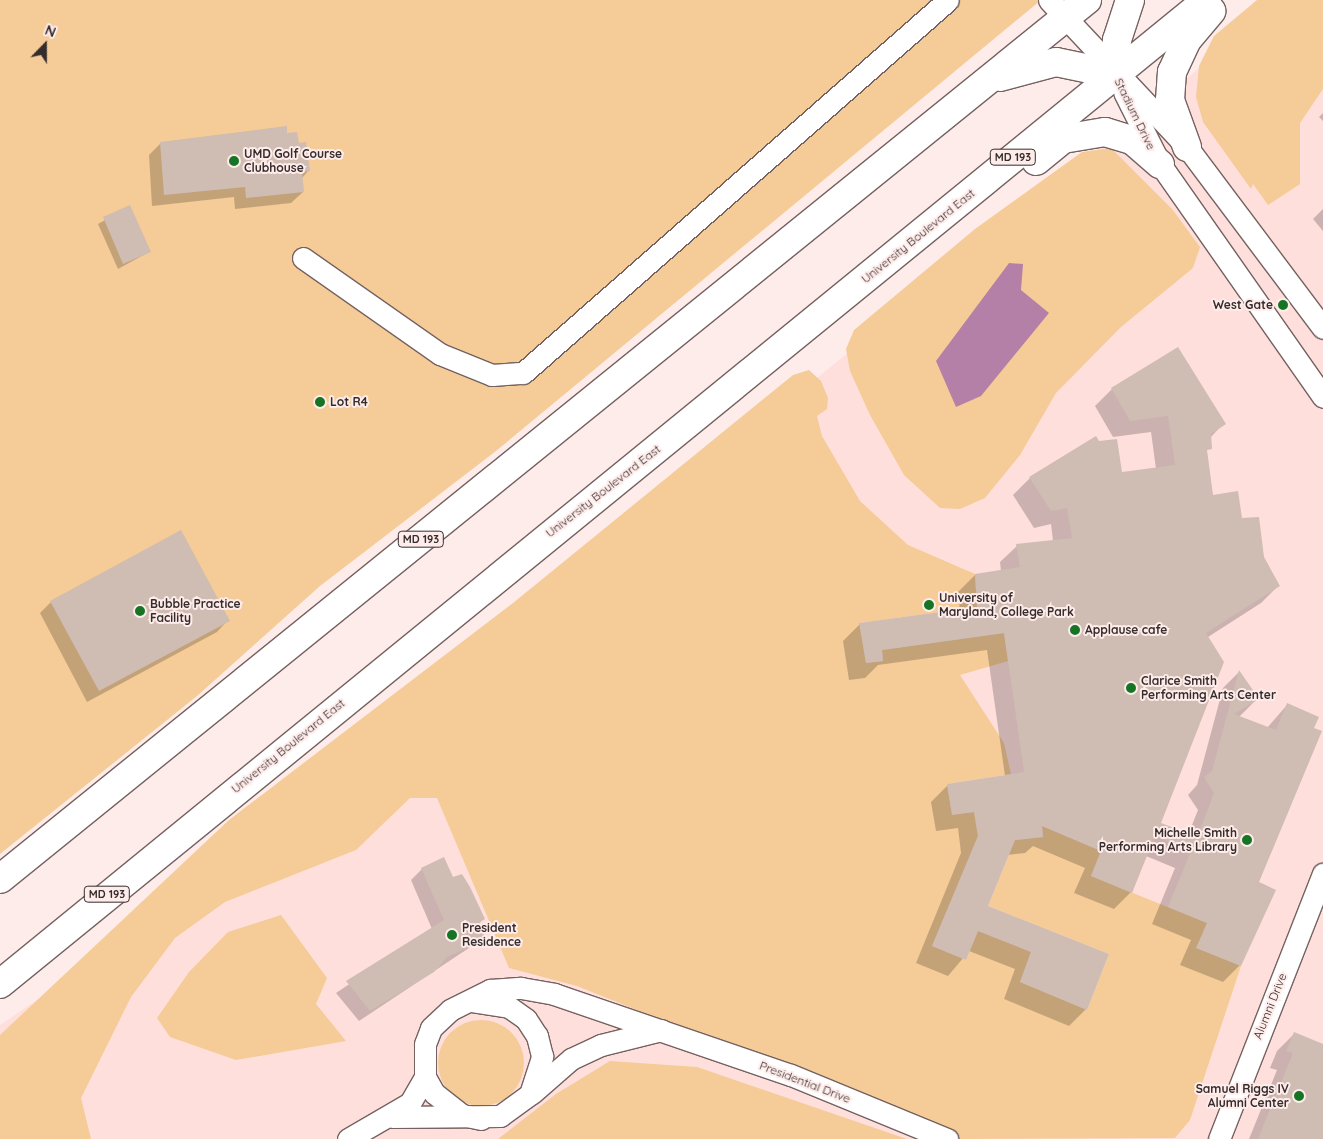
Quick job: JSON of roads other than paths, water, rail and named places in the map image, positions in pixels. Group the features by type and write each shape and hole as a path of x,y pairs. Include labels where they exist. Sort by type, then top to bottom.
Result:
{"main road":[{"name":"MD 193","path":"0,879 959,103 1057,8 1087,0"},
{"path":"959,103 1003,75 1046,63 1114,74 1117,40 1130,0"},
{"name":"University Boulevard East","path":"3,983 1207,0"},
{"path":"1187,147 1170,100 1172,72 1187,40 1220,0"},
{"path":"912,242 952,228 1063,139 1091,133 1121,136 1160,164"}],"street":[{"path":"304,258 440,354 492,375 523,373 948,0"},
{"path":"1057,8 1114,74"},
{"name":"Stadium Drive","path":"1114,74 1187,147 1323,328"},
{"name":"Stadium Drive","path":"1114,74 1160,164 1323,397"},
{"name":"Alumni Drive","path":"1219,1139 1323,874"},
{"name":"Presidential Drive","path":"469,1001 490,990 521,988 554,994 791,1074 947,1139"},
{"path":"481,1119 446,1106 426,1077 425,1044 431,1028 450,1010 469,1001 490,1001 509,1007 533,1030 542,1056 530,1094"},
{"path":"392,1117 481,1119 517,1108 530,1094 572,1059 600,1045 661,1030"},
{"path":"348,1139 363,1127 392,1117 410,1103 426,1077"}],"place":[{"name":"UMD Golf Course Clubhouse","path":"234,161"},
{"name":"West Gate","path":"1283,305"},
{"name":"Lot R4","path":"320,402"},
{"name":"University of Maryland, College Park","path":"929,605"},
{"name":"Bubble Practice Facility","path":"140,611"},
{"name":"Applause cafe","path":"1075,630"},
{"name":"Clarice Smith Performing Arts Center","path":"1131,688"},
{"name":"Michelle Smith Performing Arts Library","path":"1247,840"},
{"name":"President Residence","path":"452,935"},
{"name":"Samuel Riggs IV Alumni Center","path":"1299,1096"}]}
